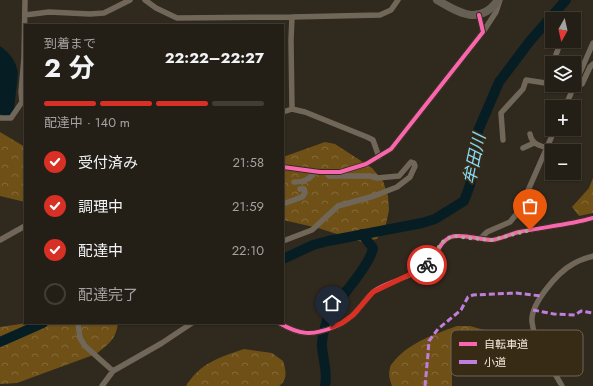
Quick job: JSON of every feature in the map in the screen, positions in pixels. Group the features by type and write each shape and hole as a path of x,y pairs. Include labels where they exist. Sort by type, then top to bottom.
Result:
{"highway":[{"path":"437,0 456,11 472,15 479,15 491,9 499,0"}],"street":[{"path":"25,0 25,24"},
{"path":"25,15 49,12 90,14 104,13 130,0"},
{"path":"145,0 156,8 177,18 380,15 391,10 398,0"},
{"path":"284,167 326,172 340,172 366,164 391,149 483,32 499,8 499,0"},
{"path":"479,15 483,32"},
{"path":"292,16 292,109"},
{"path":"581,71 593,44"},
{"path":"0,118 10,118 23,102 20,92 24,58"},
{"path":"581,84 593,64"},
{"path":"503,140 501,113 523,88 526,80 545,83"},
{"path":"284,112 292,109 305,112 373,140 378,157"},
{"path":"530,134 531,140 534,143 545,147"},
{"path":"523,148 534,143"},
{"path":"481,238 487,232 510,222 519,211 545,152"},
{"path":"284,241 312,230 338,206 374,196 397,187 410,177 415,166 412,162 399,176 387,177 336,177 329,176 326,172"},
{"path":"294,182 305,181 311,178 316,171"},
{"path":"284,204 302,197 305,192 304,189 300,188"},
{"path":"281,324 296,331 308,333 320,332 337,325 353,315 373,292 428,265 441,243 450,237 458,236 492,240 518,232 577,223 593,218"},
{"path":"0,240 24,227"},
{"path":"534,330 532,321 533,310 541,296 572,264 593,256"},
{"path":"78,324 80,338 85,346 113,371"},
{"path":"102,386 113,371 162,343 190,324"},
{"path":"557,376 562,386"}],"green space":[{"path":"0,132 24,146 24,202 0,196"},
{"path":"325,142 335,144 372,168 383,181 388,196 389,210 386,224 377,239 362,242 318,228 284,220 284,157"},
{"path":"593,178 593,213 579,216 572,207 589,188"},
{"path":"24,323 118,324 114,337 96,354 17,383 0,384 0,327"},
{"path":"457,326 470,326 484,330 451,330 452,386 392,386 389,371 395,360 416,343"},
{"path":"244,349 272,353 283,361 286,375 282,384 279,386 186,386 204,366 219,358"}],"water":[{"path":"0,46 7,51 12,58 18,73 14,110 11,115 4,116 0,114"}],"waterway":[{"name":"牟田川","path":"284,259 313,245 328,241 422,223 435,219 464,201 470,185 478,131 499,82 530,41 566,0"},
{"path":"325,386 326,371 322,343 324,330 329,314 335,303 357,278 372,253 373,248 362,234"},
{"name":"牟田川","path":"0,342 41,324"}],"marked path":[{"path":"425,386 429,341 438,329 461,310 468,297 473,295 516,293 541,296"},
{"path":"533,310 554,314 575,315 581,311 593,313"}],"cycle path":[{"path":"284,167 320,172 340,172 366,164 391,149 483,32 479,15"},
{"path":"281,324 293,330 306,333 319,332 339,325 354,314 368,296 374,291 380,287 415,273 428,265 434,258 443,242 451,237 460,236 492,240 519,232 593,218"}],"way so far":[{"path":"427,265 433,258 441,243 450,237 458,236 492,240 530,230"}],"route":[{"path":"332,327 342,323 353,315 373,292 427,265"}]}
